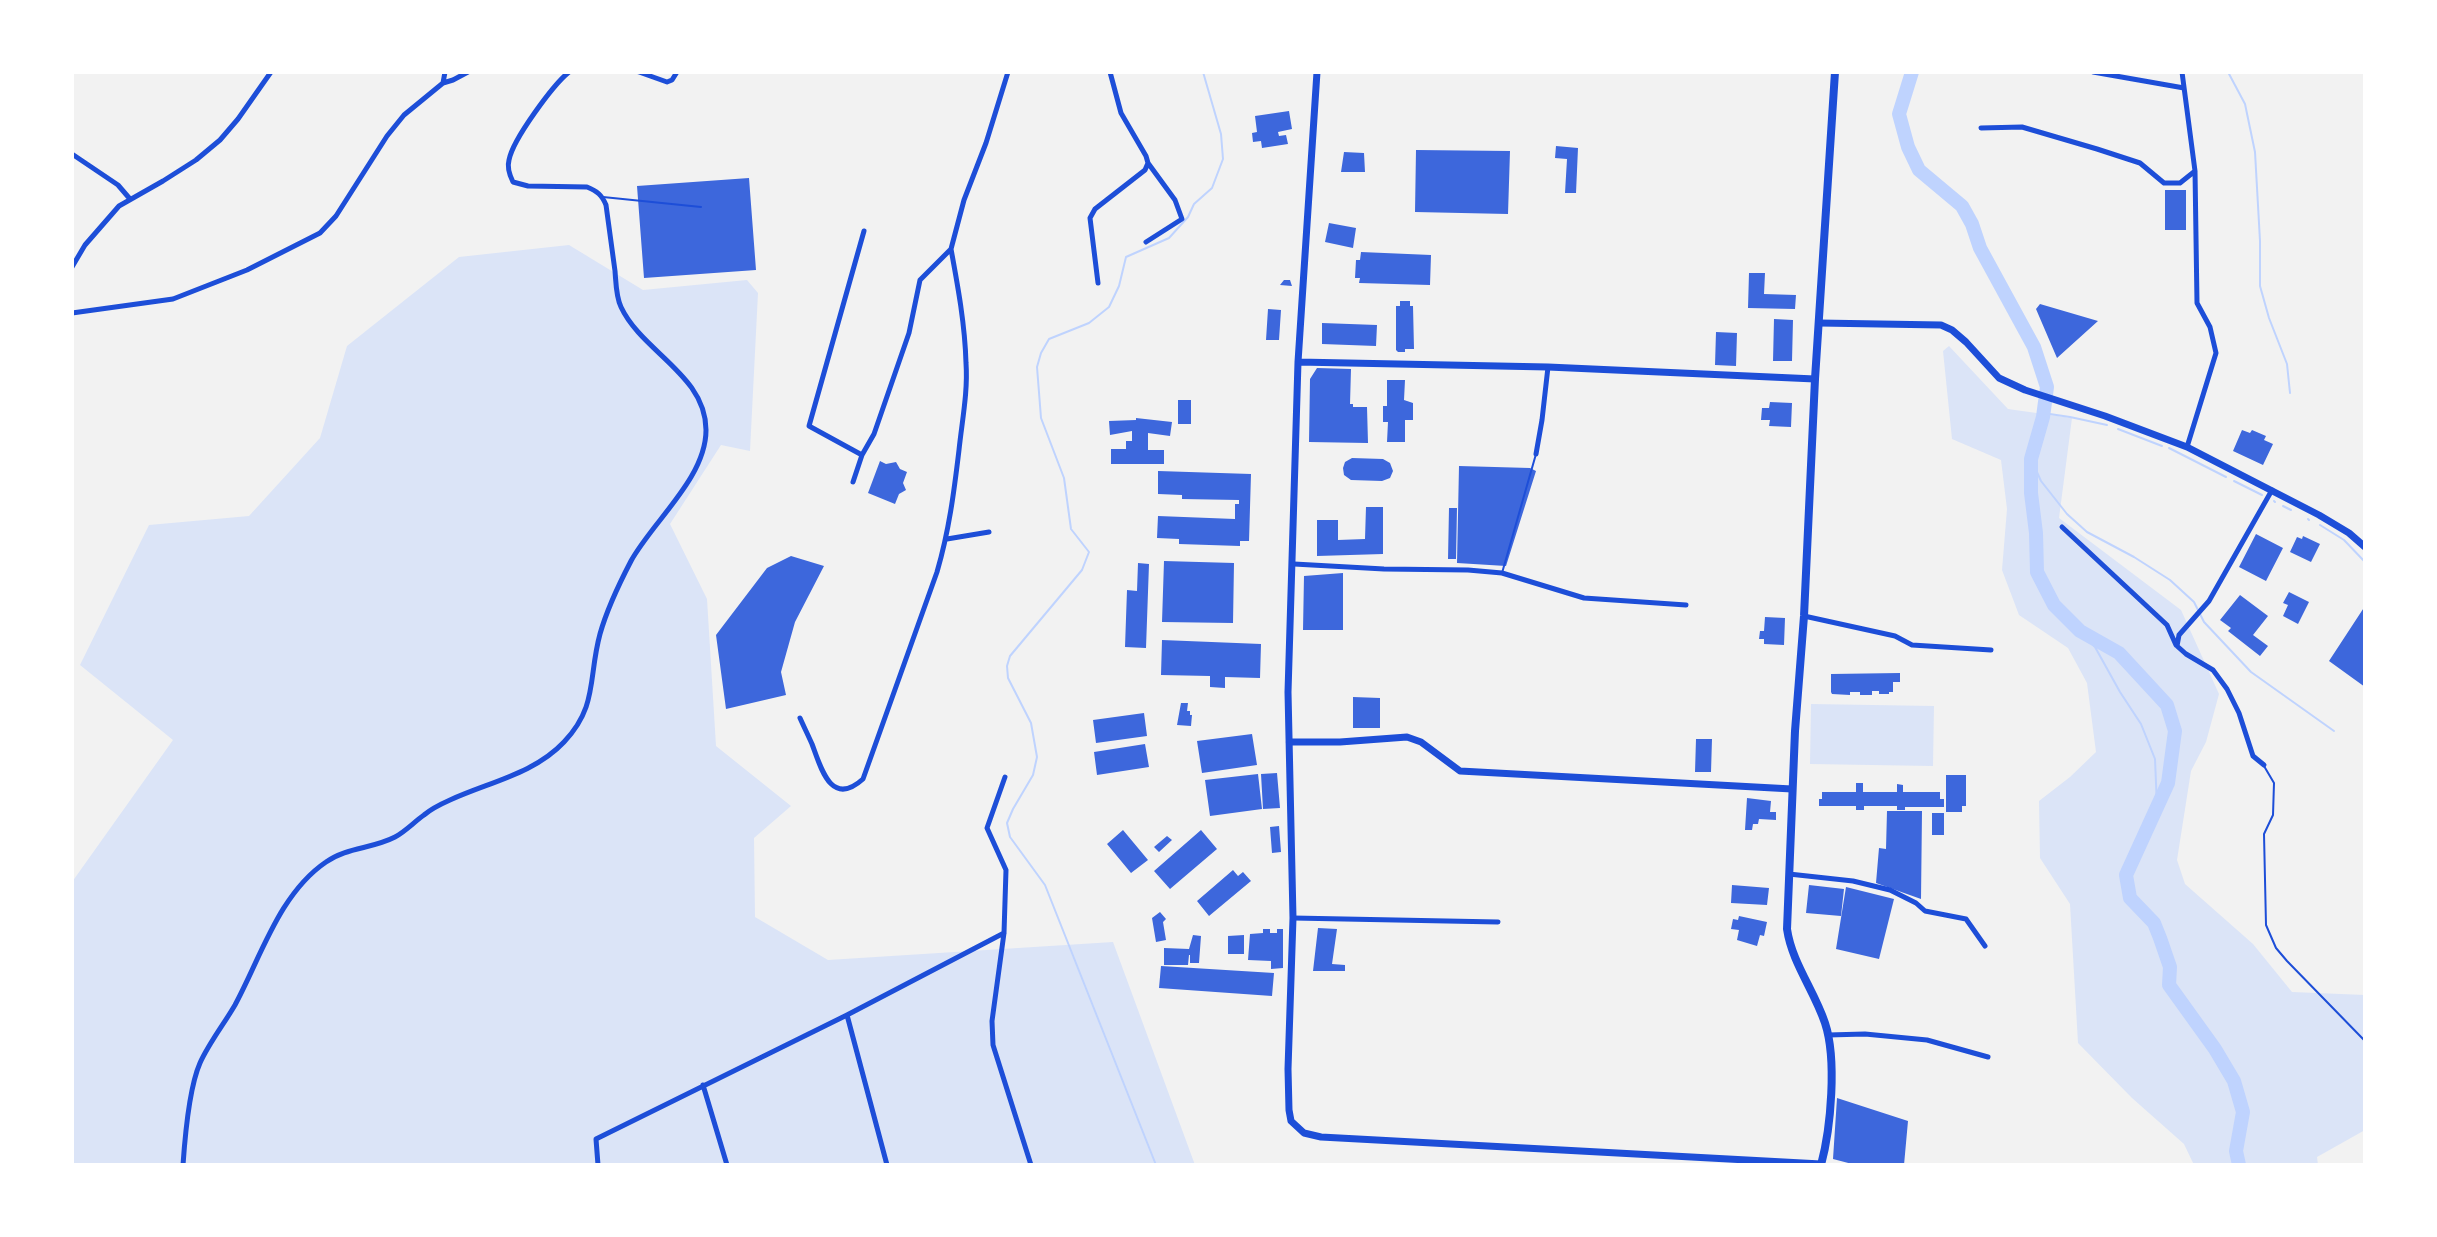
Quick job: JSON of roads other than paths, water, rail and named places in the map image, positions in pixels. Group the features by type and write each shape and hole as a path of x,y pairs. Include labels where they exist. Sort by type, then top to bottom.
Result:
{"main road":[{"path":"1317,72 1298,362 1294,564 1288,692 1293,918 1288,1090 1291,1121 1296,1128 1310,1135 1332,1138 1821,1164 1829,1115 1831,1055 1828,1035 1820,1011 1789,944 1787,929 1792,789 1804,616 1818,323 1835,72"},
{"path":"1818,323 1941,325 1952,330 1966,342 1999,378 2025,390 2105,416 2187,447 2327,519 2365,547"},
{"path":"1298,362 1548,367 1815,379"},
{"path":"1289,742 1340,742 1407,737 1421,742 1460,771 1792,789"}],"street":[{"path":"72,267 85,245 119,206 196,160 220,140 271,72"},
{"path":"443,83 445,72"},
{"path":"72,313 173,299 247,270 320,234 336,216 387,136 404,115 443,83 468,72"},
{"path":"183,1165 191,1093 200,1063 298,887 325,862 343,852 395,837 439,805 533,766 555,752 581,721 588,706 600,633 621,583 641,545 699,462 705,448 706,430 701,402 693,389 628,320 618,301 606,205 603,197 596,190 587,187 521,184 513,182 510,174 509,160 527,123 561,78 569,72"},
{"path":"639,72 667,82 672,80 677,72"},
{"path":"800,718 825,779 845,789 863,779 947,539 953,509 966,373 962,309 951,249 964,200 986,143 1008,72"},
{"path":"1110,72 1121,113 1148,163 1174,200 1182,219 1146,242"},
{"path":"2092,72 2184,88"},
{"path":"2182,72 2195,171 2197,303 2210,327 2216,353 2187,447"},
{"path":"1981,128 2022,127 2097,149 2140,162 2164,183 2180,183 2195,171"},
{"path":"72,154 118,185 130,199"},
{"path":"1098,283 1090,218 1095,209 1145,170 1148,163"},
{"path":"862,455 809,426 864,231"},
{"path":"853,482 862,455 874,434 909,333 920,280 951,249"},
{"path":"1536,454 1548,367"},
{"path":"2177,646 2178,635 2209,601 2272,490"},
{"path":"2062,526 2166,625 2177,646 2186,654 2214,670 2227,689 2238,713 2253,756 2264,765"},
{"path":"947,539 989,532"},
{"path":"1294,564 1502,573 1584,598 1686,605"},
{"path":"1804,616 1894,636 1912,645 1991,650"},
{"path":"1005,777 987,828 1006,870 1004,933 992,1021 993,1045 1031,1165"},
{"path":"1789,874 1853,881 1890,890 1916,903 1925,911 1966,919 1985,946"},
{"path":"1293,918 1498,922"},
{"path":"598,1165 596,1139 847,1015 1004,933"},
{"path":"847,1015 887,1165"},
{"path":"1828,1035 1865,1034 1926,1040 1988,1057"},
{"path":"703,1085 727,1165"}],"lane":[{"path":"603,197 701,207"},
{"path":"1502,573 1536,454"},
{"path":"2264,765 2274,783 2273,815 2264,834 2266,925 2276,948 2287,961 2365,1041"}],"waterway":[{"path":"1156,1165 1045,885 1010,837 1007,823 1033,775 1037,757 1031,723 1008,678 1007,666 1010,656 1082,570 1089,552 1071,529 1064,478 1041,418 1037,367 1041,353 1049,339 1089,323 1109,307 1119,286 1126,257 1169,238 1188,217 1194,204 1212,188 1223,159 1221,134 1203,72"},
{"path":"1912,72 1899,114 1908,147 1919,170 1962,206 1972,224 1980,248 2034,347 2047,387 2043,417 2031,459 2031,493 2036,533 2037,572 2054,605 2080,631 2119,653 2167,705 2175,731 2168,783 2126,875 2130,898 2154,923 2160,938 2170,967 2169,985 2215,1049 2234,1081 2243,1112 2236,1151 2239,1165"},
{"path":"2228,72 2245,104 2255,152 2260,286 2269,318 2287,364 2290,393"},
{"path":"2043,413 2107,425"},
{"path":"2118,429 2162,446"},
{"path":"2169,448 2226,477"},
{"path":"2031,459 2041,481 2067,514 2087,532 2134,557 2170,580 2194,602 2204,622 2251,672 2334,731"},
{"path":"2234,481 2262,495"},
{"path":"2283,506 2291,510"},
{"path":"2320,525 2344,540 2365,562"},
{"path":"2080,631 2095,647 2141,724 2155,759 2157,807"}]}
